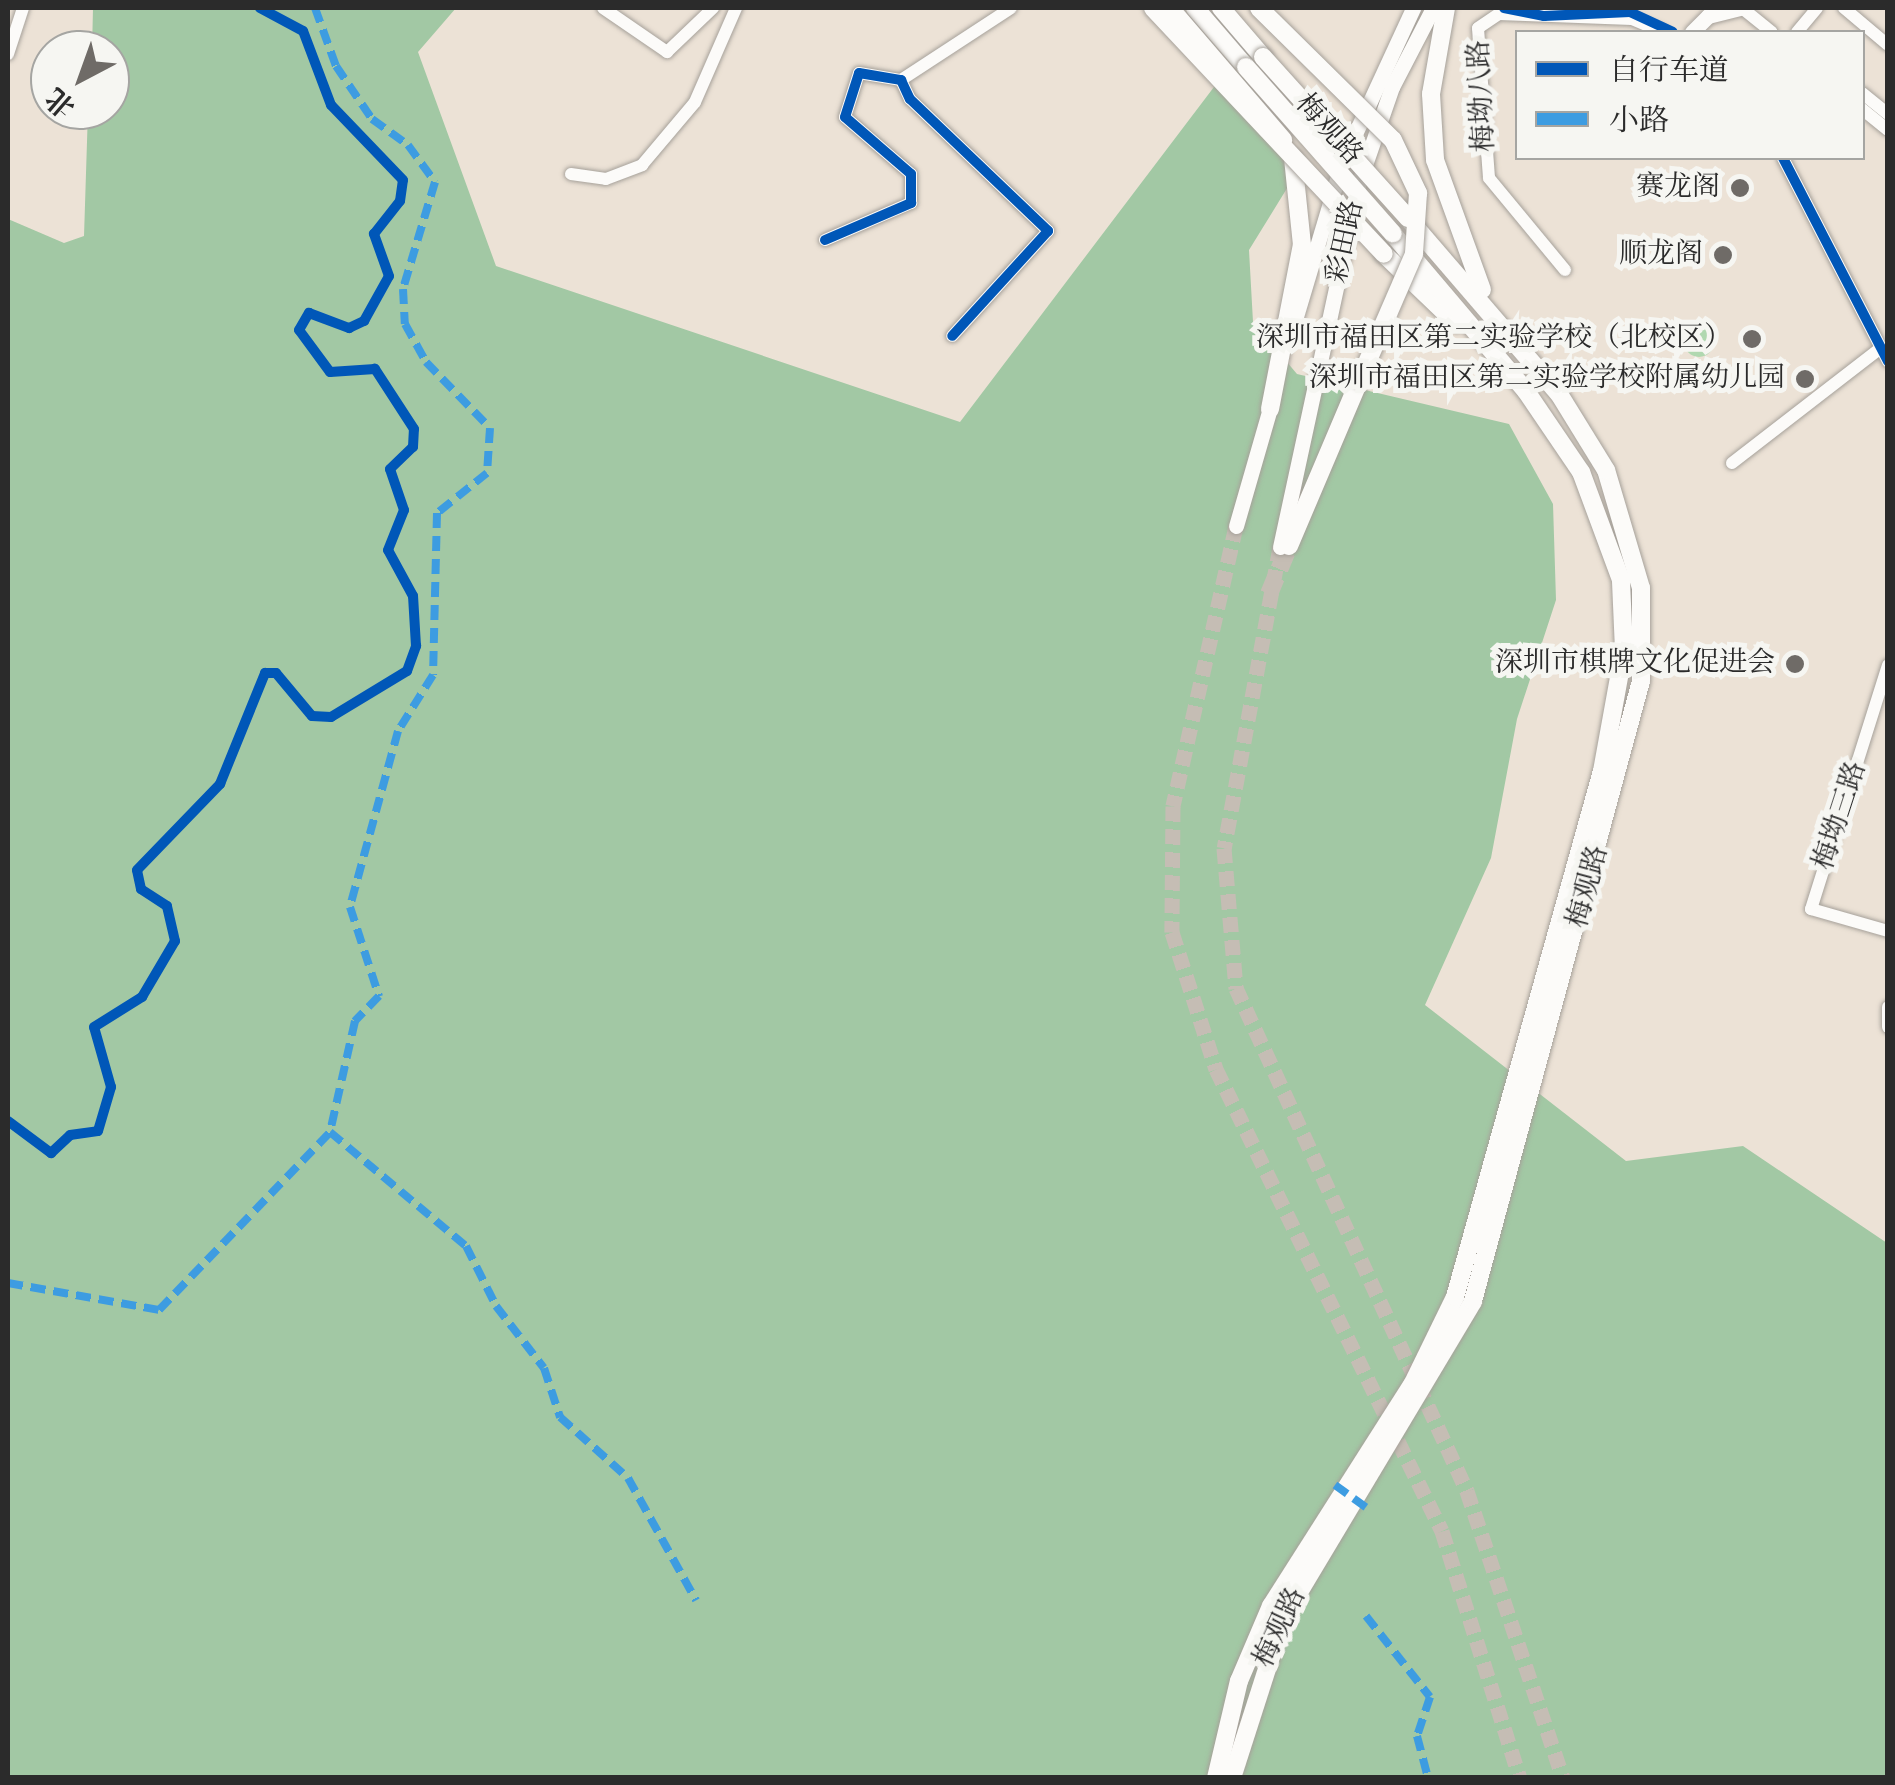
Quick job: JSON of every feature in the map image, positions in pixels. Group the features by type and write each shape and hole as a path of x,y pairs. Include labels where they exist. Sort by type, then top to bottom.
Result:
{"highway":[{"path":"1152,8 1384,254 1526,391"},
{"path":"1170,8 1283,140 1301,180 1304,224 1270,408"},
{"path":"1194,8 1255,62"},
{"path":"1221,8 1255,62"},
{"path":"1260,8 1392,140 1418,193 1414,254 1285,547"},
{"path":"1446,8 1431,94 1440,184 1465,259 1518,344"},
{"name":"梅观路","path":"1232,1778 1283,1619 1473,1302 1635,714 1643,616 1622,507 1590,439 1518,344 1408,218 1255,62"},
{"name":"梅观路","path":"1216,1778 1239,1681 1271,1606 1412,1385 1455,1298 1612,727 1625,613 1613,548 1581,472 1526,391 1255,62"}],"main road":[{"name":"彩田路","path":"1236,526 1342,162 1413,8"},
{"name":"彩田路","path":"1285,547 1358,185 1392,87 1433,8"},
{"path":"1694,30 1708,16 1742,8"}],"street":[{"path":"8,54 23,8"},
{"path":"604,8 667,52 712,8"},
{"path":"571,174 606,179 642,165 695,102 736,8"},
{"path":"826,240 911,203 910,174 845,116 859,73 901,80 1011,8"},
{"path":"1742,8 1770,30"},
{"path":"1799,30 1818,8"},
{"path":"1844,8 1888,45"},
{"name":"梅坳八路","path":"1565,270 1488,172 1476,38 1485,19 1500,11 1632,19 1658,30"},
{"path":"901,80 910,99 1048,231 952,336"},
{"path":"1865,95 1888,114"},
{"path":"1865,111 1888,130"},
{"path":"1784,160 1876,351 1888,361"},
{"path":"1732,463 1876,351"},
{"name":"梅坳三路","path":"1888,665 1810,909 1888,931"},
{"path":"1872,722 1888,727"},
{"path":"1888,1008 1888,1028"}],"green space":[{"path":"93,8 456,8 418,52 496,266 960,422 1217,83 1297,172 1249,250 1253,322 1297,374 1509,424 1553,504 1556,600 1517,719 1491,858 1425,1005 1626,1161 1743,1146 1887,1243 1887,1777 8,1777 8,219 64,243 84,236 87,130 130,130 130,30 92,30"},
{"path":"1699,327 1713,336 1714,342 1705,356 1699,357 1685,348 1684,342 1693,328"}],"tunnel":[{"path":"1236,526 1173,806 1172,932 1216,1069 1442,1531 1520,1778"},
{"path":"1269,594 1289,546"},
{"path":"1280,547 1224,848 1236,988 1467,1491 1563,1778"}],"marked path":[{"path":"315,8 336,66 372,119 408,145 435,182 403,289 405,324 426,362 490,428 487,473 437,513 433,675 398,731 350,907 379,996 355,1021 330,1132"},
{"path":"330,1132 466,1246 496,1306 544,1368 560,1417 628,1478 696,1600"},
{"path":"8,1283 159,1310 330,1132"},
{"path":"1335,1485 1371,1511"},
{"path":"1366,1616 1430,1697 1417,1736 1428,1778"}],"cycle path":[{"path":"8,1121 51,1153 70,1135 98,1131 111,1087 94,1027 142,997 175,941 167,906 141,889 137,870 220,784 265,673 276,673 312,716 331,717 407,671 416,646 413,596 388,550 404,510 390,469 413,447 414,429 375,369 330,372 299,330 309,313 349,328 364,321 389,276 374,234 400,201 403,180 331,105 303,31 260,8"},
{"path":"1504,8 1544,16 1630,12 1669,30"},
{"path":"825,240 911,203 911,174 845,117 859,73 901,80 910,99 1048,231 952,336"},
{"path":"1784,160 1888,361"}],"place":[{"name":"赛龙阁","path":"1740,188"},
{"name":"顺龙阁","path":"1723,255"},
{"name":"深圳市福田区第二实验学校（北校区）","path":"1752,339"},
{"name":"深圳市福田区第二实验学校附属幼儿园","path":"1805,379"},
{"name":"深圳市棋牌文化促进会","path":"1795,664"}]}
